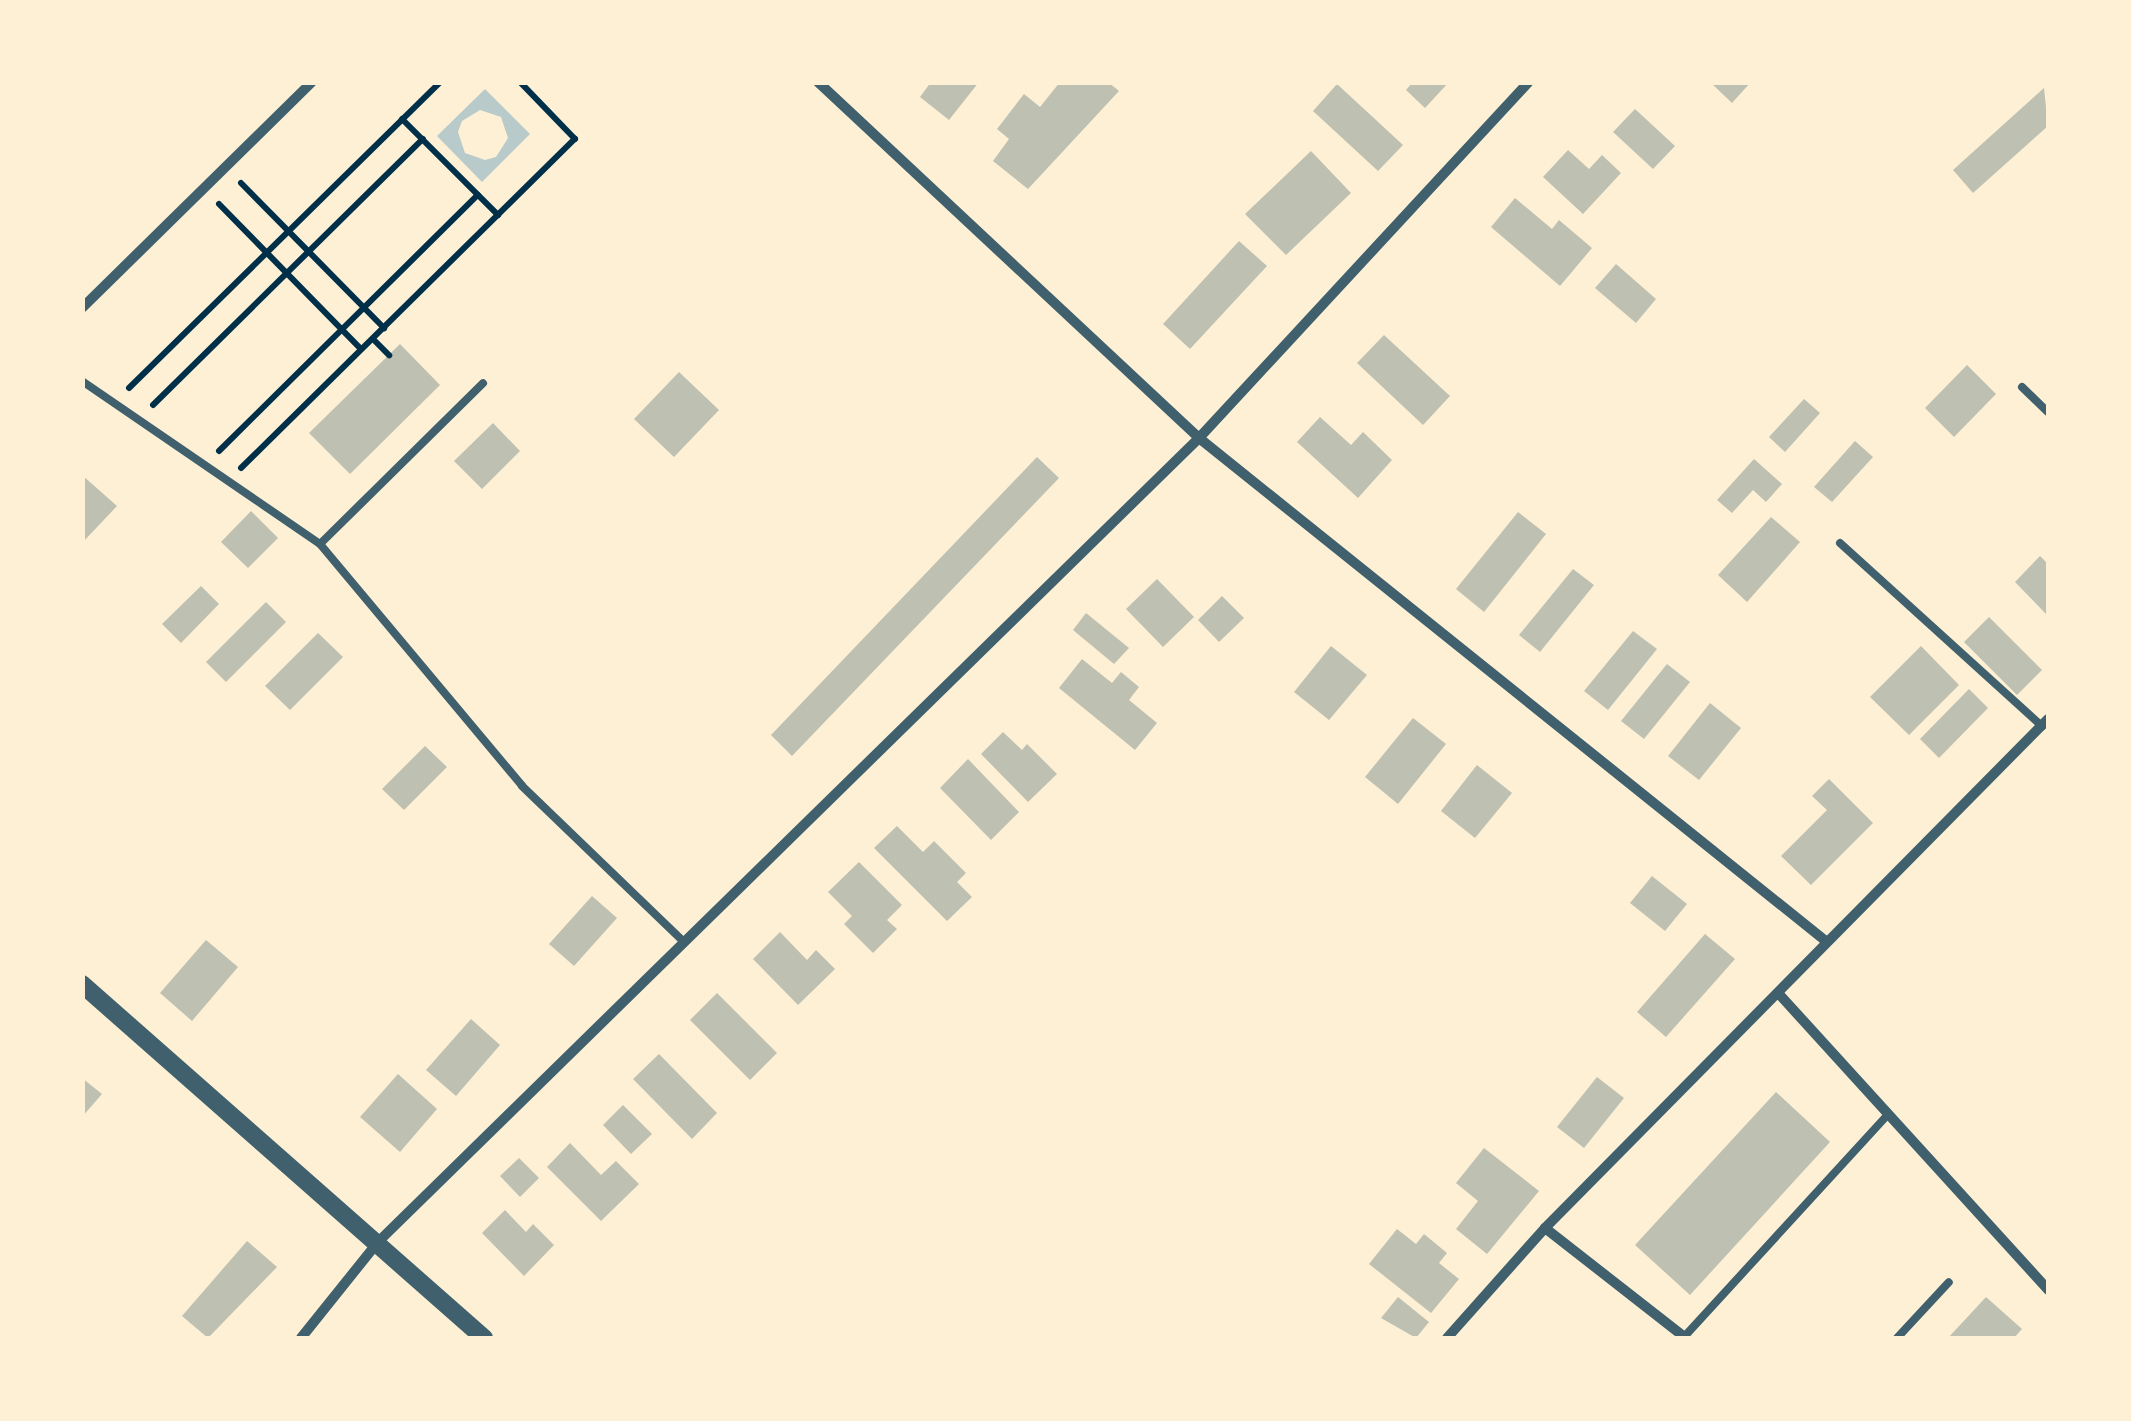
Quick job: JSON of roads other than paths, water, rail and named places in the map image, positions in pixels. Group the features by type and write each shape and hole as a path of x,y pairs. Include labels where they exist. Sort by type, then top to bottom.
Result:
{"street":[{"path":"82,308 312,82"},
{"path":"818,82 1199,438 1828,942"},
{"path":"301,1338 378,1242 1199,438 1529,82"},
{"path":"1447,1338 1545,1228 2045,723"},
{"path":"82,984 484,1338"},
{"path":"1779,994 2048,1290"},
{"path":"1545,1228 1685,1338"}],"lane":[{"path":"82,381 320,544 522,786 684,942"},
{"path":"320,544 483,383"},
{"path":"2022,386 2048,412"},
{"path":"1840,543 2045,723"},
{"path":"1685,1338 1888,1114"},
{"path":"1897,1338 1948,1282"}]}
